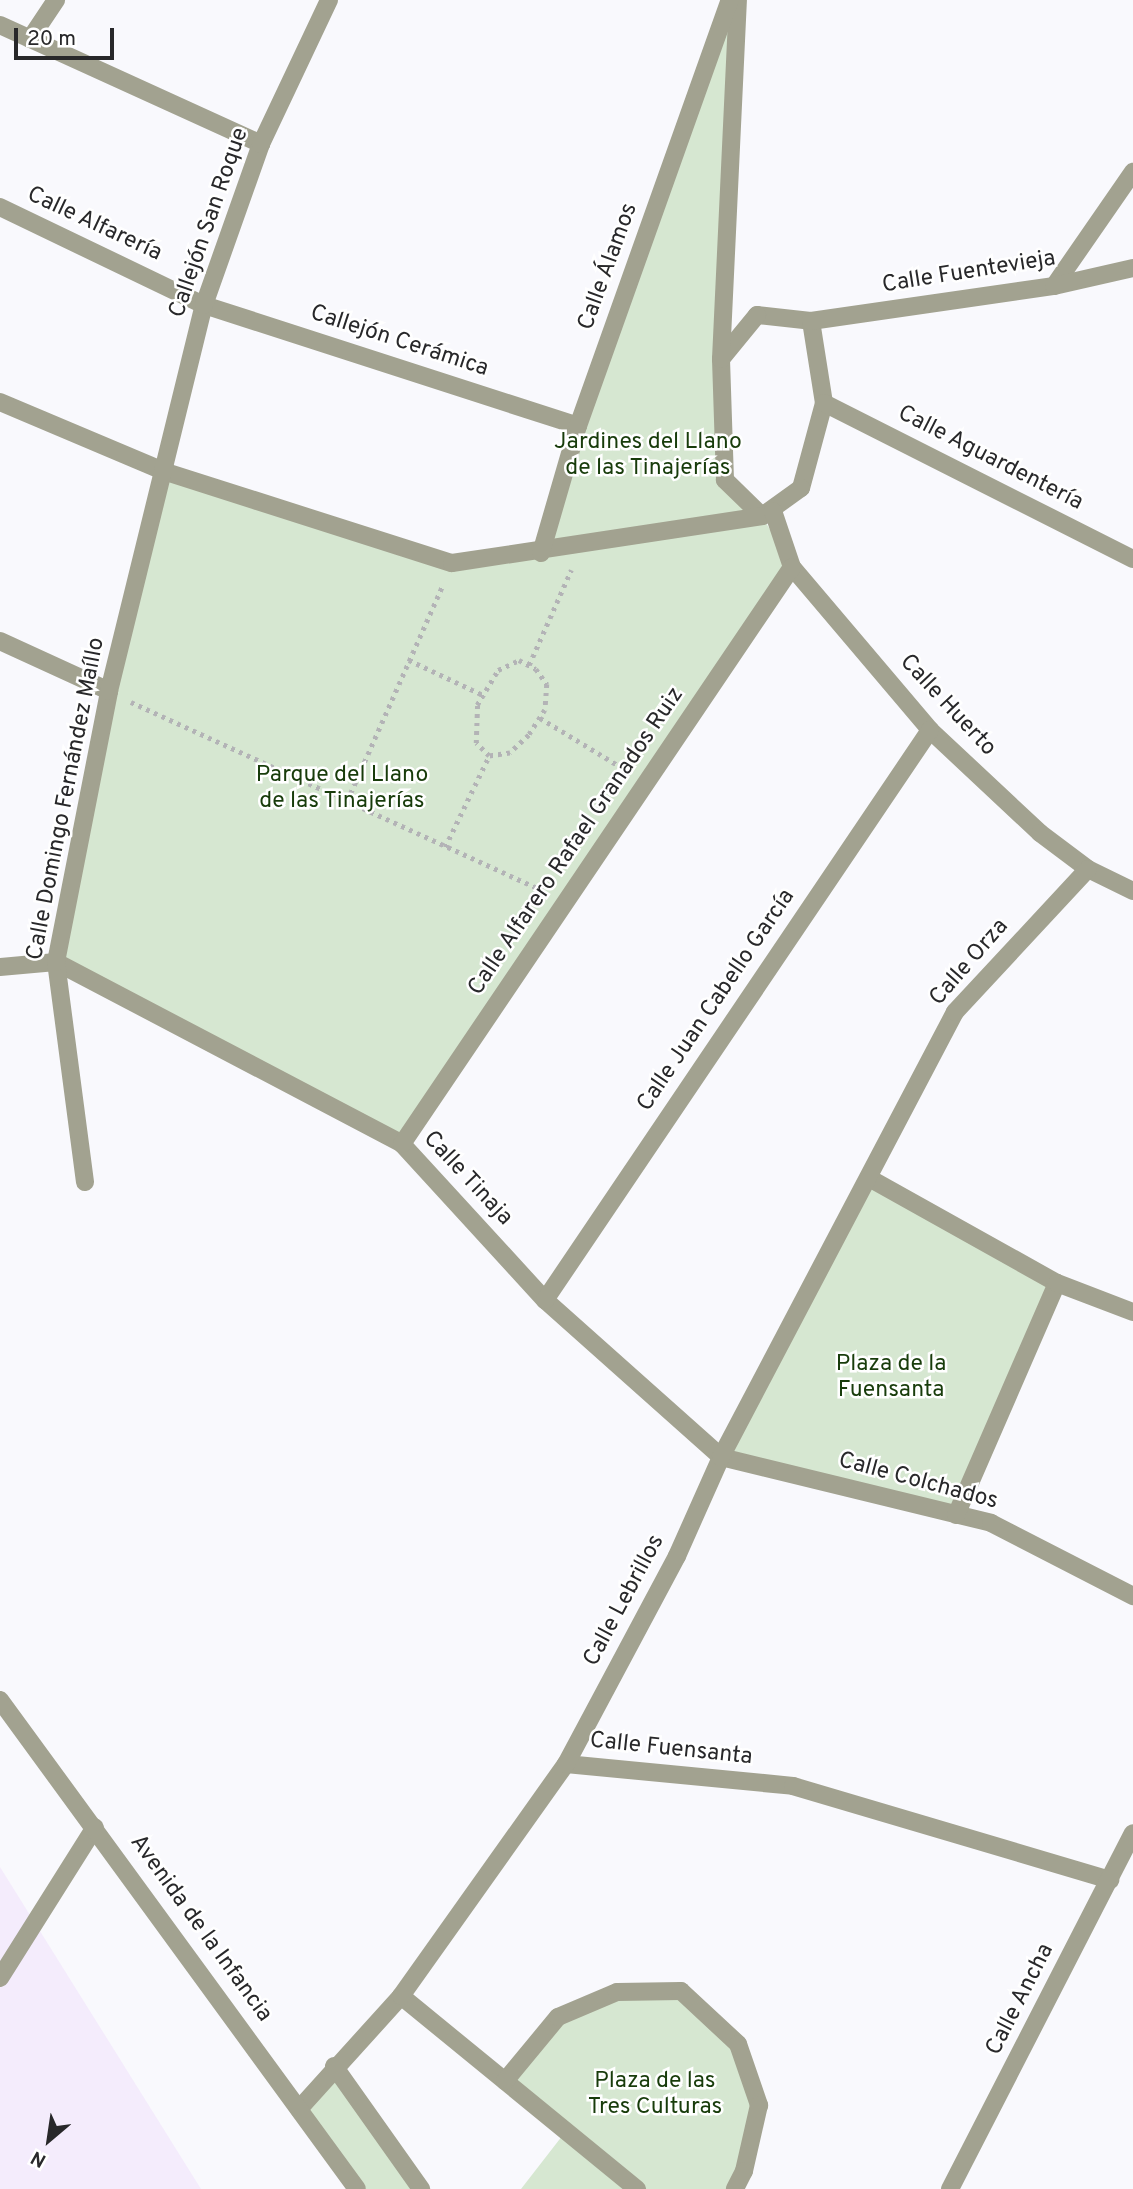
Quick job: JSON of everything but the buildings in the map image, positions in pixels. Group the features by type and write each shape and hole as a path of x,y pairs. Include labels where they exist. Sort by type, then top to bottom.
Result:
{"street":[{"path":"30,39 56,0"},
{"name":"Callejón San Roque","path":"163,471 204,305 261,144 329,0"},
{"name":"Calle Álamos","path":"541,553 578,426 730,0"},
{"path":"738,0 721,359 725,480 767,514"},
{"path":"0,25 261,144"},
{"path":"1054,286 1133,172"},
{"name":"Calle Alfarería","path":"0,207 204,305"},
{"name":"Calle Fuentevieja","path":"721,359 757,315 811,321 1054,286 1133,268"},
{"name":"Callejón Cerámica","path":"204,305 578,426"},
{"path":"0,402 163,471 452,563 541,553 767,514 801,488 824,403 811,321"},
{"name":"Calle Aguardentería","path":"824,403 1133,559"},
{"name":"Calle Domingo Fernández Maíllo","path":"85,1182 56,962 108,691 163,471"},
{"name":"Calle Huerto","path":"767,514 792,567 930,730 1040,833 1088,869 1133,891"},
{"name":"Calle Alfarero Rafael Granados Ruiz","path":"402,1144 792,567"},
{"path":"0,641 108,691"},
{"name":"Calle Juan Cabello García","path":"545,1300 930,730"},
{"name":"Calle Orza","path":"869,1178 955,1012 1088,869"},
{"path":"0,967 56,962"},
{"name":"Calle Tinaja","path":"56,962 402,1144 545,1300 721,1457"},
{"path":"721,1457 869,1178 1057,1283 1133,1312"},
{"path":"956,1515 1057,1283"},
{"name":"Calle Colchados","path":"721,1457 991,1523 1133,1595"},
{"name":"Calle Lebrillos","path":"566,1764 677,1556 721,1457"},
{"name":"Avenida de la Infancia","path":"0,1700 357,2189"},
{"name":"Calle Fuensanta","path":"299,2109 334,2066 401,1996 566,1764 793,1786 1110,1880"},
{"path":"0,1978 95,1828"},
{"name":"Calle Ancha","path":"950,2189 1133,1833"},
{"path":"505,2081 558,2017 617,1992 681,1991 738,2044 759,2105 744,2171 735,2189"},
{"path":"401,1996 637,2189"},
{"path":"334,2066 421,2189"}],"path":[{"path":"529,665 583,545"},
{"path":"347,801 452,563"},
{"path":"409,660 483,695"},
{"path":"519,660 529,665 547,684 540,718 510,753 489,757 476,743 474,728 483,695 498,670 519,660"},
{"path":"108,691 566,902"},
{"path":"540,718 646,783"},
{"path":"445,847 489,757"}],"shaded area":[{"path":"0,1867 201,2189 0,2189"}],"green space":[{"name":"Parque del Llano de las Tinajerías","path":"730,0 725,480 762,516 792,567 402,1144 56,962 163,471 452,563 541,553"},
{"name":"Plaza de la Fuensanta","path":"869,1178 1057,1283 956,1515 721,1457"},
{"name":"Plaza de las Tres Culturas","path":"681,1991 738,2044 759,2105 735,2189 521,2189 566,2131 505,2081 558,2017 617,1992"},
{"path":"334,2066 421,2189 357,2189 299,2109"}],"park label":[{"name":"Jardines del Llano de las Tinajerías","path":"648,456"}]}
